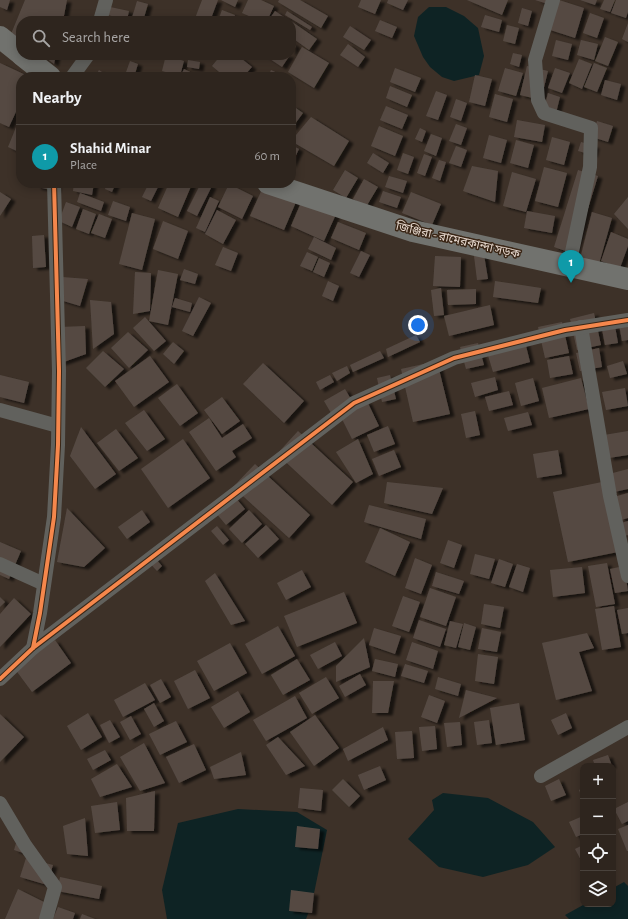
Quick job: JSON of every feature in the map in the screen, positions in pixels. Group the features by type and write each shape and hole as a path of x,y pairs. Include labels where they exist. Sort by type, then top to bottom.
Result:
{"main road":[{"path":"0,37 16,49"},
{"path":"29,60 44,72"},
{"name":"জিঞ্জিরা - রামেরকান্দা সড়ক","path":"283,188 413,231 628,279"}],"street":[{"path":"101,16 106,0"},
{"path":"553,0 535,60 538,100 544,113 591,128 590,167 569,266"},
{"path":"76,72 84,60"},
{"path":"33,648 54,517 59,371 54,188"},
{"path":"0,679 33,648 354,403 454,358 565,330 628,320"},
{"path":"581,327 607,480 628,576"},
{"path":"0,410 58,426"},
{"path":"0,564 44,584"},
{"path":"542,776 628,728"},
{"path":"0,803 25,845 55,887 46,919"}],"water":[{"path":"429,7 446,7 464,16 478,28 484,56 479,75 454,81 442,77 430,67 423,57 414,36 418,17"},
{"path":"443,793 488,798 533,822 555,847 528,865 483,877 439,867 408,839 434,810 432,800"},
{"path":"238,809 297,812 327,830 312,903 306,919 167,919 162,890 178,823"},
{"path":"624,882 628,886 628,919 569,919 565,915 580,907 616,907 616,886"}],"building":[{"path":"0,0 10,0 7,10 0,7"},
{"path":"25,0 67,0 64,16 18,16"},
{"path":"202,0 218,0 212,16 196,16"},
{"path":"221,0 238,0 235,7"},
{"path":"248,0 261,0 274,6 269,16 249,16 242,13"},
{"path":"279,0 300,0 328,16 321,28 278,2"},
{"path":"361,0 381,0 375,14 358,7"},
{"path":"388,0 408,0 403,10 387,3"},
{"path":"467,0 508,0 502,15"},
{"path":"535,0 549,0 548,4"},
{"path":"559,0 584,8 575,38 547,29"},
{"path":"580,0 597,0 595,5"},
{"path":"604,0 615,0 610,12 600,9"},
{"path":"616,0 628,0 628,12 626,18 611,13"},
{"path":"137,1 148,4 144,16 132,16"},
{"path":"110,7 129,11 128,16 108,15"},
{"path":"522,8 532,11 528,26 518,23"},
{"path":"222,10 235,15 235,16 220,16"},
{"path":"275,11 282,16 272,16"},
{"path":"287,11 295,16 287,16 285,15"},
{"path":"590,13 604,18 597,38 583,33"},
{"path":"485,15 502,20 499,32 481,27"},
{"path":"296,17 312,27 310,30 296,22"},
{"path":"380,20 397,27 392,38 375,31"},
{"path":"16,22 16,38 11,34"},
{"path":"628,23 628,42 622,39"},
{"path":"296,24 317,39 309,50 296,41"},
{"path":"507,25 519,28 515,44 503,41"},
{"path":"350,26 371,40 364,50 343,37"},
{"path":"605,37 618,42 608,66 595,61"},
{"path":"556,40 572,44 568,60 552,56"},
{"path":"581,40 598,44 594,60 577,55"},
{"path":"348,44 365,57 358,67 340,55"},
{"path":"302,47 329,63 314,88 296,77 296,72 288,72"},
{"path":"513,53 522,55 519,67 510,64"},
{"path":"579,59 592,64 582,89 569,83"},
{"path":"49,60 55,60 54,64"},
{"path":"165,60 184,61 181,72 162,71"},
{"path":"188,60 200,62 199,69 187,67"},
{"path":"217,60 243,60 252,67 248,72 219,72 212,66"},
{"path":"272,60 287,60 282,67"},
{"path":"130,61 138,64 136,72 126,72"},
{"path":"0,63 19,72 16,72 16,112 9,127 0,123"},
{"path":"594,63 607,68 597,92 584,87"},
{"path":"527,66 548,71 541,100 520,95"},
{"path":"395,68 421,78 415,92 390,82"},
{"path":"505,68 523,73 516,96 498,91"},
{"path":"555,68 570,73 562,93 548,88"},
{"path":"184,69 190,72 182,72"},
{"path":"475,75 492,79 485,106 469,102"},
{"path":"605,80 621,84 617,100 601,95"},
{"path":"390,86 412,95 407,107 386,98"},
{"path":"436,91 447,95 438,120 426,116"},
{"path":"548,93 560,97 556,113 544,109"},
{"path":"495,94 513,99 507,122 489,117"},
{"path":"456,99 467,103 461,121 450,117"},
{"path":"386,106 408,115 402,129 380,120"},
{"path":"296,108 303,113 296,123"},
{"path":"311,117 349,141 334,166 296,144 296,135"},
{"path":"517,120 545,125 542,142 514,137"},
{"path":"597,121 613,126 608,142 592,137"},
{"path":"456,124 467,128 461,145 449,141"},
{"path":"379,126 403,136 395,156 371,146"},
{"path":"16,127 16,151 8,147"},
{"path":"420,128 426,131 422,142 415,139"},
{"path":"431,134 442,138 436,156 424,151"},
{"path":"489,135 507,140 501,163 483,158"},
{"path":"552,137 570,142 564,165 546,160"},
{"path":"516,140 534,145 528,168 510,163"},
{"path":"581,142 595,146 593,155 578,151"},
{"path":"456,146 467,150 461,167 449,163"},
{"path":"296,148 299,149 296,155"},
{"path":"373,153 389,163 383,173 367,163"},
{"path":"403,153 414,157 408,174 397,170"},
{"path":"424,154 432,157 425,176 417,173"},
{"path":"439,160 446,162 440,181 432,178"},
{"path":"472,166 498,171 495,202 463,191"},
{"path":"544,167 567,173 558,207 535,201"},
{"path":"345,170 358,178 346,198 333,190"},
{"path":"578,170 598,176 574,254 554,247"},
{"path":"512,172 536,179 526,212 503,206"},
{"path":"389,176 407,181 403,193 385,187"},
{"path":"364,179 378,187 366,207 353,199"},
{"path":"42,188 56,188 56,191"},
{"path":"73,188 93,188 92,195 73,191"},
{"path":"105,188 114,188 112,192"},
{"path":"146,188 158,188 151,201 142,197"},
{"path":"167,188 190,188 178,217 158,208"},
{"path":"198,188 211,188 197,216 187,211"},
{"path":"227,188 237,188 253,196 242,219 218,207"},
{"path":"263,188 296,202 284,230 250,216"},
{"path":"383,191 401,197 397,208 379,202"},
{"path":"0,192 11,199 0,216"},
{"path":"411,192 441,204 432,225 402,213"},
{"path":"80,193 104,202 101,211 77,202"},
{"path":"210,197 219,201 205,232 196,228"},
{"path":"628,197 628,229 614,214"},
{"path":"303,198 337,212 324,241 291,226"},
{"path":"113,201 130,207 126,221 108,215"},
{"path":"66,202 80,207 72,227 59,221"},
{"path":"83,209 96,214 89,234 76,229"},
{"path":"217,210 236,220 223,244 205,234"},
{"path":"527,211 555,216 552,233 524,228"},
{"path":"592,212 612,218 599,264 580,259"},
{"path":"132,213 155,219 142,270 119,264"},
{"path":"99,214 112,219 105,238 91,233"},
{"path":"163,221 188,231 178,259 153,249"},
{"path":"338,222 366,233 359,250 331,238"},
{"path":"611,232 628,239 628,246 620,268 601,261"},
{"path":"44,235 46,267 33,268 32,236"},
{"path":"314,237 336,248 331,260 308,249"},
{"path":"223,247 238,253 231,271 215,265"},
{"path":"361,251 370,255 359,277 350,273"},
{"path":"307,252 318,257 312,271 300,266"},
{"path":"484,255 488,279 477,280 474,256"},
{"path":"435,256 461,257 460,287 433,286"},
{"path":"319,258 330,263 324,277 313,272"},
{"path":"184,269 198,274 195,284 180,280"},
{"path":"158,270 178,274 168,325 149,321"},
{"path":"135,272 151,273 150,311 133,314"},
{"path":"62,277 88,279 80,306 60,300"},
{"path":"328,281 339,286 333,301 322,296"},
{"path":"495,281 541,288 538,303 493,297"},
{"path":"441,288 444,315 434,316 431,290"},
{"path":"476,289 476,304 448,305 447,290"},
{"path":"199,297 211,303 193,336 182,331"},
{"path":"175,298 192,303 190,312 172,307"},
{"path":"90,300 111,302 114,334 93,349"},
{"path":"490,305 494,325 449,336 444,316"},
{"path":"594,313 601,345 577,350 570,319"},
{"path":"145,317 166,341 154,351 133,328"},
{"path":"562,322 569,353 545,358 538,327"},
{"path":"628,323 628,340 622,341 619,324"},
{"path":"85,326 86,354 61,363 60,327"},
{"path":"615,326 618,343 605,345 602,329"},
{"path":"128,332 148,350 129,368 111,348"},
{"path":"416,335 420,342 388,357 386,349"},
{"path":"173,342 184,351 174,364 163,354"},
{"path":"525,342 530,362 493,372 487,352"},
{"path":"478,343 484,365 466,369 460,347"},
{"path":"599,348 602,367 580,371 576,353"},
{"path":"103,351 124,369 105,387 86,368"},
{"path":"380,351 384,358 353,372 350,365"},
{"path":"150,356 169,382 134,407 115,381"},
{"path":"569,356 573,374 550,378 547,360"},
{"path":"437,361 450,414 413,422 401,369"},
{"path":"623,361 627,374 610,378 607,366"},
{"path":"263,363 304,401 284,423 243,384"},
{"path":"347,366 350,373 337,381 332,373"},
{"path":"0,375 29,382 24,403 0,397"},
{"path":"330,375 334,382 320,390 316,382"},
{"path":"390,375 396,399 382,402 377,378"},
{"path":"495,377 498,390 475,397 471,383"},
{"path":"533,378 539,401 521,406 515,383"},
{"path":"581,378 589,409 549,418 542,388"},
{"path":"177,384 198,413 180,426 158,398"},
{"path":"625,388 628,406 606,410 602,392"},
{"path":"345,389 352,401 331,413 324,401"},
{"path":"509,391 513,405 489,411 485,397"},
{"path":"222,397 240,421 222,434 204,410"},
{"path":"367,401 379,426 352,439 340,415"},
{"path":"144,410 165,439 147,451 125,423"},
{"path":"475,411 480,435 466,438 461,414"},
{"path":"528,412 532,425 508,431 504,418"},
{"path":"209,418 222,438 243,424 252,438 232,451 236,457 216,471 189,432"},
{"path":"388,426 395,444 374,452 367,435"},
{"path":"81,427 116,474 95,489 70,456"},
{"path":"116,429 138,458 119,471 97,443"},
{"path":"298,431 353,482 332,505 277,454"},
{"path":"628,431 628,455 609,458 604,435"},
{"path":"183,439 210,478 168,508 141,469"},
{"path":"358,439 373,474 356,483 336,452"},
{"path":"394,450 401,467 379,476 372,459"},
{"path":"558,450 562,474 537,478 533,454"},
{"path":"255,464 310,515 289,538 233,487"},
{"path":"628,469 628,489 614,492 609,474"},
{"path":"607,481 623,551 568,562 553,492"},
{"path":"387,482 443,488 432,514 384,503"},
{"path":"628,493 628,518 621,520 614,497"},
{"path":"235,497 245,509 226,525 216,513"},
{"path":"369,505 426,519 421,539 364,522"},
{"path":"67,508 105,548 84,567 57,562"},
{"path":"142,510 150,522 127,539 118,527"},
{"path":"249,510 262,524 242,543 229,529"},
{"path":"628,521 628,535 624,536 621,523"},
{"path":"266,525 279,539 258,558 245,544"},
{"path":"217,526 229,540 223,545 211,531"},
{"path":"380,528 410,542 395,576 365,562"},
{"path":"448,540 462,545 454,568 440,563"},
{"path":"0,542 21,551 9,579 0,575"},
{"path":"150,552 162,566 157,571 144,557"},
{"path":"475,554 495,559 489,579 470,574"},
{"path":"415,558 432,565 421,594 405,588"},
{"path":"499,559 513,564 505,587 491,583"},
{"path":"607,563 615,604 596,607 588,566"},
{"path":"517,564 530,568 523,592 509,587"},
{"path":"624,566 628,591 615,593 610,569"},
{"path":"582,567 585,593 553,597 550,570"},
{"path":"302,570 311,587 286,600 277,583"},
{"path":"436,572 464,581 459,594 432,586"},
{"path":"215,573 245,621 231,625 205,581"},
{"path":"430,588 456,597 446,626 420,617"},
{"path":"344,592 357,623 297,647 284,616"},
{"path":"403,596 420,602 409,632 392,626"},
{"path":"0,597 5,602 0,607"},
{"path":"14,598 31,614 0,647 0,614"},
{"path":"484,604 504,607 500,628 481,624"},
{"path":"614,606 621,647 602,650 595,609"},
{"path":"628,608 628,633 622,634 617,610"},
{"path":"419,620 446,629 440,647 413,638"},
{"path":"450,621 463,624 456,648 444,645"},
{"path":"464,623 476,627 470,650 458,647"},
{"path":"278,626 295,656 262,674 245,644"},
{"path":"374,628 401,636 395,654 369,645"},
{"path":"482,628 501,632 497,652 478,649"},
{"path":"587,633 594,648 579,652 592,691 556,700 542,643"},
{"path":"364,638 370,667 336,682 336,666"},
{"path":"55,640 71,663 32,692 15,669"},
{"path":"335,642 342,656 318,669 310,655"},
{"path":"412,642 438,651 433,669 406,660"},
{"path":"230,643 247,673 214,691 197,661"},
{"path":"478,654 498,657 494,684 475,681"},
{"path":"297,659 310,680 283,695 271,675"},
{"path":"375,659 398,664 395,677 372,671"},
{"path":"405,664 428,671 424,683 401,676"},
{"path":"195,670 210,698 188,709 174,681"},
{"path":"360,674 366,685 345,697 339,686"},
{"path":"326,677 339,698 312,714 299,693"},
{"path":"438,677 461,684 458,696 435,689"},
{"path":"161,679 171,697 160,703 150,685"},
{"path":"373,681 394,681 388,713 372,713"},
{"path":"145,683 155,700 123,717 114,700"},
{"path":"466,690 497,698 459,718"},
{"path":"238,691 250,712 224,728 211,707"},
{"path":"429,695 445,701 437,723 421,717"},
{"path":"295,696 307,718 266,741 253,720"},
{"path":"154,703 164,721 154,727 144,709"},
{"path":"519,703 525,740 496,745 490,708"},
{"path":"88,713 102,737 81,750 67,726"},
{"path":"566,713 572,728 558,735 551,720"},
{"path":"0,714 24,737 0,762"},
{"path":"315,715 339,748 314,766 290,732"},
{"path":"131,716 141,734 130,740 120,722"},
{"path":"110,720 120,737 109,743 100,725"},
{"path":"489,720 492,743 477,745 474,722"},
{"path":"176,721 187,742 160,755 149,734"},
{"path":"460,722 462,745 447,747 444,723"},
{"path":"435,726 437,749 422,751 419,727"},
{"path":"383,727 388,740 348,761 343,749"},
{"path":"412,731 414,758 397,759 395,732"},
{"path":"278,737 305,766 286,775 266,745"},
{"path":"144,743 165,783 140,791 120,757"},
{"path":"194,744 206,770 179,783 166,757"},
{"path":"105,750 111,760 93,770 87,759"},
{"path":"241,752 246,775 214,779 210,767"},
{"path":"608,755 611,763 594,763 593,760"},
{"path":"117,764 132,787 100,797 91,779"},
{"path":"380,766 386,780 364,790 358,775"},
{"path":"343,779 360,796 349,807 332,790"},
{"path":"559,779 566,795 551,801 545,786"},
{"path":"300,788 323,790 321,811 298,808"},
{"path":"155,791 154,831 127,831 126,798"},
{"path":"117,802 120,830 95,833 91,806"},
{"path":"628,802 628,821 622,824 616,813 616,808"},
{"path":"580,817 580,835 576,837 569,822"},
{"path":"85,818 88,856 67,854 63,826"},
{"path":"628,825 628,851 627,851 618,829"},
{"path":"297,826 320,829 318,849 295,847"},
{"path":"17,840 23,853 14,850"},
{"path":"580,846 580,858 575,849"},
{"path":"26,858 53,865 47,885 20,877"},
{"path":"60,877 102,886 99,899 57,891"},
{"path":"18,889 52,906 44,919 5,919"},
{"path":"291,890 314,893 312,913 289,911"},
{"path":"58,907 75,913 73,919 53,919"},
{"path":"82,914 95,919 80,919"}],"cycle path":[{"path":"33,648 40,613 54,517 58,445 59,371 54,188"},
{"path":"0,679 33,648 354,403 454,358 565,330 628,320"}],"place":[{"name":"Shahid Minar","path":"571,283"}]}
